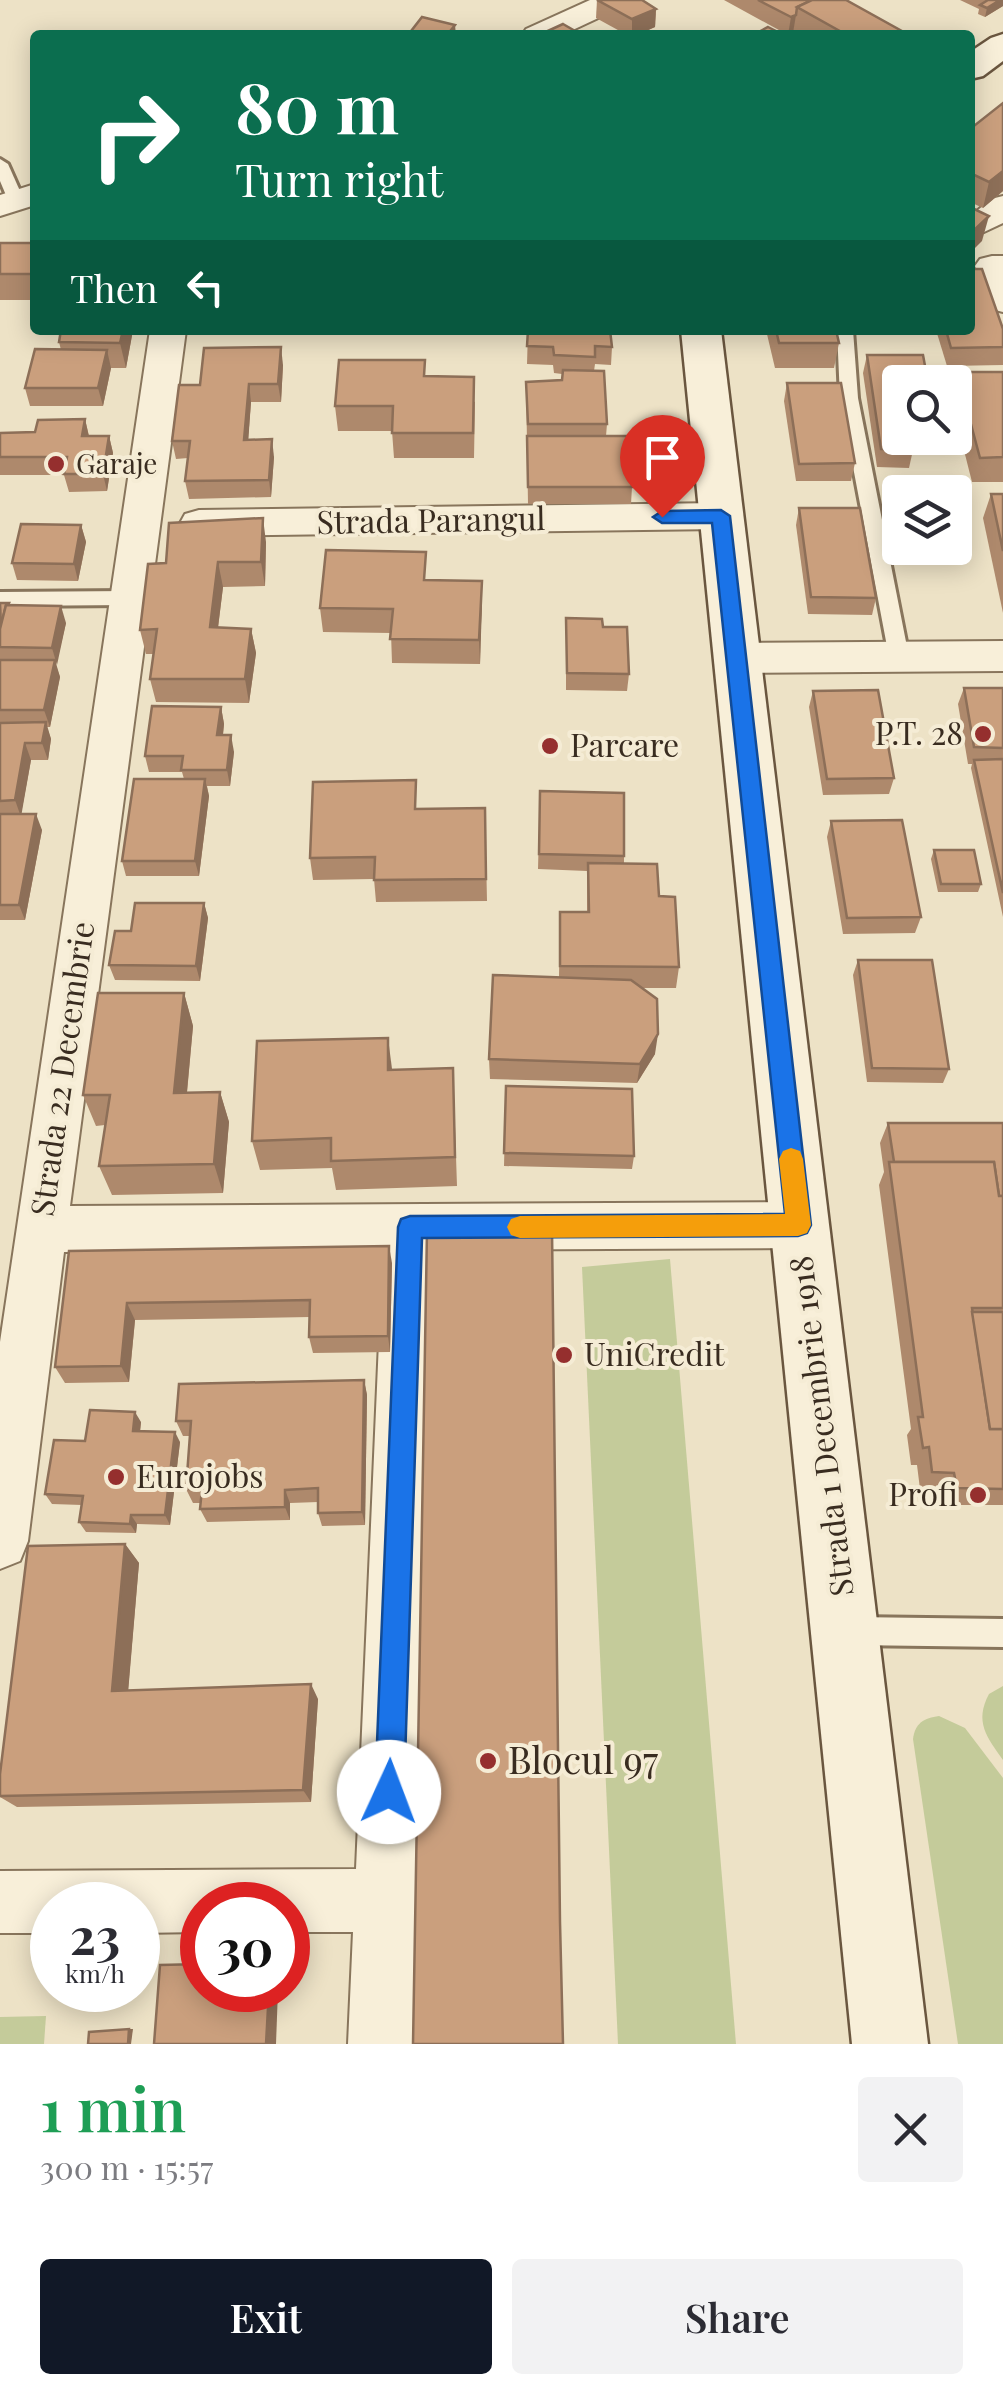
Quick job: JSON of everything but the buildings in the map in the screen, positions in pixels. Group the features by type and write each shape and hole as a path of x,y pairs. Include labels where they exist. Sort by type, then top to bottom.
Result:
{"main road":[{"path":"975,65 1003,45"},
{"name":"Strada 1 Decembrie 1918","path":"702,335 890,2044"}],"street":[{"path":"538,30 563,0"},
{"path":"545,30 614,0"},
{"path":"988,268 1003,301"},
{"name":"Strada 22 Decembrie","path":"0,1541 167,335"},
{"name":"Strada Parangul","path":"140,523 721,516"},
{"path":"735,658 1003,656"},
{"path":"42,1229 798,1225"},
{"path":"380,2044 410,1227"},
{"path":"0,1902 385,1900"}],"lane":[{"path":"845,335 850,398 899,657"},
{"path":"0,598 130,598"},
{"path":"845,1630 1003,1633"}],"green space":[{"path":"670,1259 736,2044 618,2044 582,1267"},
{"path":"1003,1686 1003,1760 988,1736 983,1713 989,1694"},
{"path":"939,1716 965,1728 1003,1778 1003,2044 958,2044 913,1739 921,1722"},
{"path":"46,2016 44,2044 0,2044 0,2017"}],"slow traffic":[{"path":"520,1227 798,1225 791,1159"}],"place":[{"name":"Garaje","path":"56,464"},
{"name":"P.T. 28","path":"983,734"},
{"name":"Parcare","path":"550,746"},
{"name":"UniCredit","path":"564,1355"},
{"name":"Eurojobs","path":"116,1477"},
{"name":"Profi","path":"978,1495"},
{"name":"Blocul 97","path":"488,1761"}],"route":[{"path":"389,1792 410,1227 798,1225 721,516 662,517"}]}
